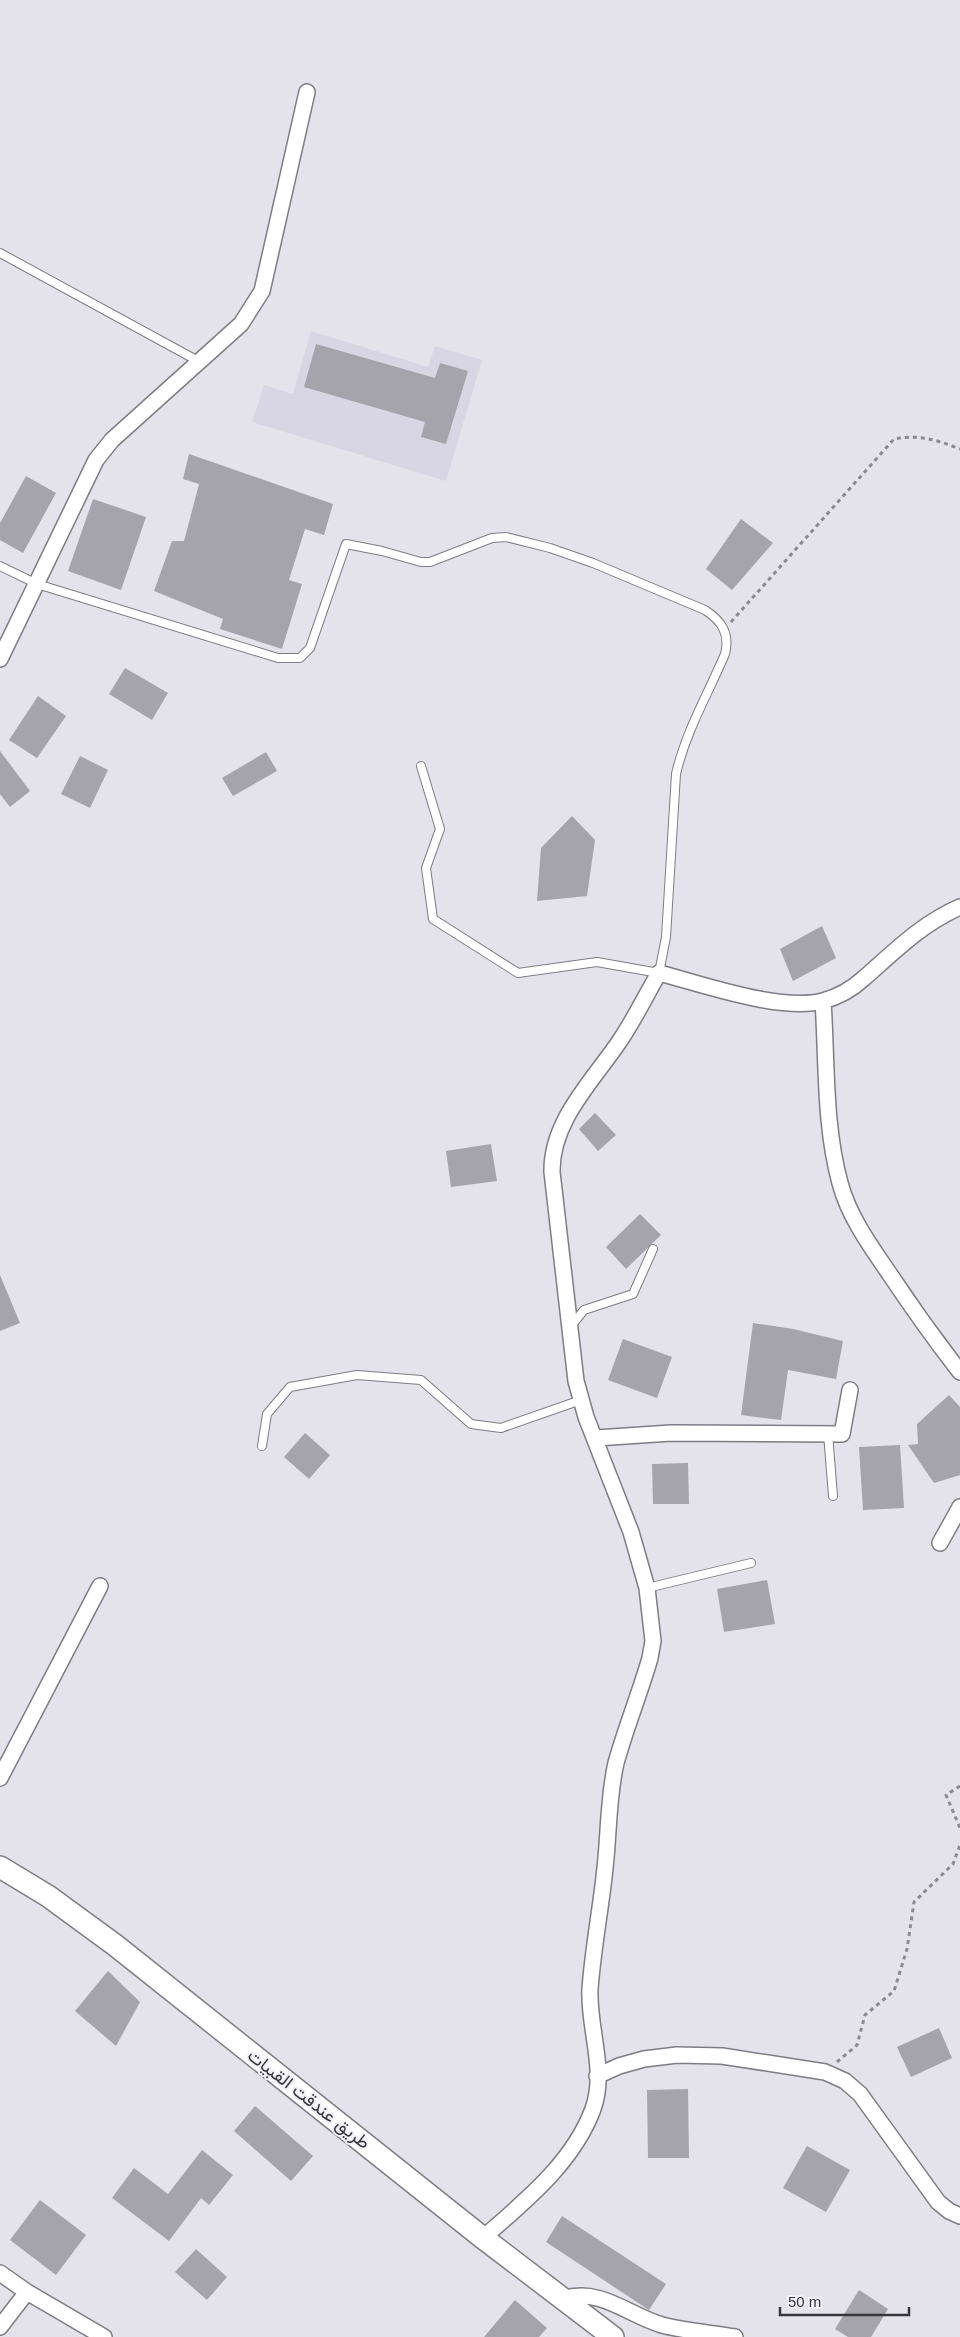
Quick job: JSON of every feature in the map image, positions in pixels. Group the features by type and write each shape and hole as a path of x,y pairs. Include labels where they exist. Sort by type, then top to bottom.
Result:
{"main road":[{"name":"طريق عندقت القبيات","path":"0,1867 48,1896 115,1945 483,2238 613,2337"}],"street":[{"path":"0,659 96,460 112,440 241,324 262,291 307,92"},
{"path":"483,2238 536,2190 561,2163 580,2136 594,2106 597,2055 590,1990 616,1763 650,1658 652,1633 647,1588 630,1532 581,1400 576,1381 552,1172 551,1155 555,1138 622,1038 659,973 785,1002 823,1001 844,993 861,981 922,927 960,907"},
{"path":"823,1001 834,1155 846,1201 867,1241 928,1332 960,1372"},
{"path":"596,1438 671,1433 842,1434 850,1390"},
{"path":"940,1543 960,1507"},
{"path":"0,1778 100,1586"},
{"path":"597,2076 619,2066 644,2060 694,2054 778,2063 825,2072 845,2081 860,2094 938,2202 949,2211 960,2216"},
{"path":"0,2273 27,2292 104,2337"},
{"path":"0,2326 27,2292"},
{"path":"563,2299 573,2296 590,2295 661,2325 735,2337"}],"lane":[{"path":"0,253 200,362"},
{"path":"0,566 37,584 278,658 300,658 310,648 346,544 382,550 422,562 430,562 492,538 506,537 550,548 594,563 704,610 716,617 724,630 728,644 725,654 681,753 676,774 666,937 659,973 597,962 518,973 434,919 426,868 440,829 421,766"},
{"path":"571,1326 584,1310 633,1294 653,1249"},
{"path":"262,1446 268,1414 290,1387 358,1375 421,1380 471,1424 501,1428 581,1400"},
{"path":"828,1434 833,1496"},
{"path":"647,1588 751,1563"}],"path":[{"path":"724,630 894,439 910,436 931,438 960,448"},
{"path":"960,1786 946,1795 960,1828"},
{"path":"825,2072 857,2045 865,2015 894,1991 907,1949 914,1902 953,1864 960,1845"}],"shaded area":[{"path":"311,331 428,367 435,346 482,360 446,481 252,422 264,385 293,394"}],"building":[{"path":"316,344 435,378 440,363 468,371 446,444 421,437 425,422 304,387"},
{"path":"189,454 333,504 324,535 305,529 289,580 302,584 282,649 220,629 223,619 154,591 172,541 184,541 199,484 183,479"},
{"path":"26,476 56,493 23,553 0,540 0,523"},
{"path":"93,499 146,517 121,590 68,571"},
{"path":"741,519 773,543 732,590 706,569"},
{"path":"125,668 168,693 152,720 109,694"},
{"path":"38,696 66,716 37,758 9,740"},
{"path":"0,751 30,791 10,807 0,794"},
{"path":"266,752 277,771 233,796 222,778"},
{"path":"80,756 108,770 90,808 61,794"},
{"path":"572,816 595,840 587,896 537,901 541,848"},
{"path":"822,926 836,958 793,981 780,949"},
{"path":"595,1113 616,1135 598,1151 579,1129"},
{"path":"491,1144 497,1181 451,1187 446,1151"},
{"path":"640,1214 661,1235 626,1269 606,1247"},
{"path":"0,1275 20,1323 0,1331"},
{"path":"753,1323 793,1329 843,1341 836,1379 788,1370 781,1420 741,1415"},
{"path":"623,1339 672,1357 657,1398 608,1380"},
{"path":"949,1395 960,1407 960,1475 934,1483 908,1445 918,1444 917,1424"},
{"path":"305,1433 330,1455 309,1479 284,1457"},
{"path":"900,1445 904,1508 863,1510 859,1447"},
{"path":"688,1463 689,1504 653,1504 652,1464"},
{"path":"767,1580 775,1624 724,1632 717,1589"},
{"path":"108,1971 140,2002 116,2046 75,2011"},
{"path":"939,2028 952,2058 911,2077 897,2047"},
{"path":"688,2089 689,2158 648,2158 647,2090"},
{"path":"255,2106 313,2156 291,2181 234,2131"},
{"path":"807,2146 850,2170 826,2212 783,2188"},
{"path":"202,2150 233,2175 209,2205 201,2198 169,2241 112,2198 134,2168 168,2194"},
{"path":"40,2200 86,2235 56,2275 10,2240"},
{"path":"562,2216 666,2284 649,2310 546,2242"},
{"path":"196,2249 227,2277 207,2300 175,2272"},
{"path":"859,2290 888,2309 871,2337 848,2337 835,2329"},
{"path":"515,2300 547,2328 539,2337 484,2337"}]}
